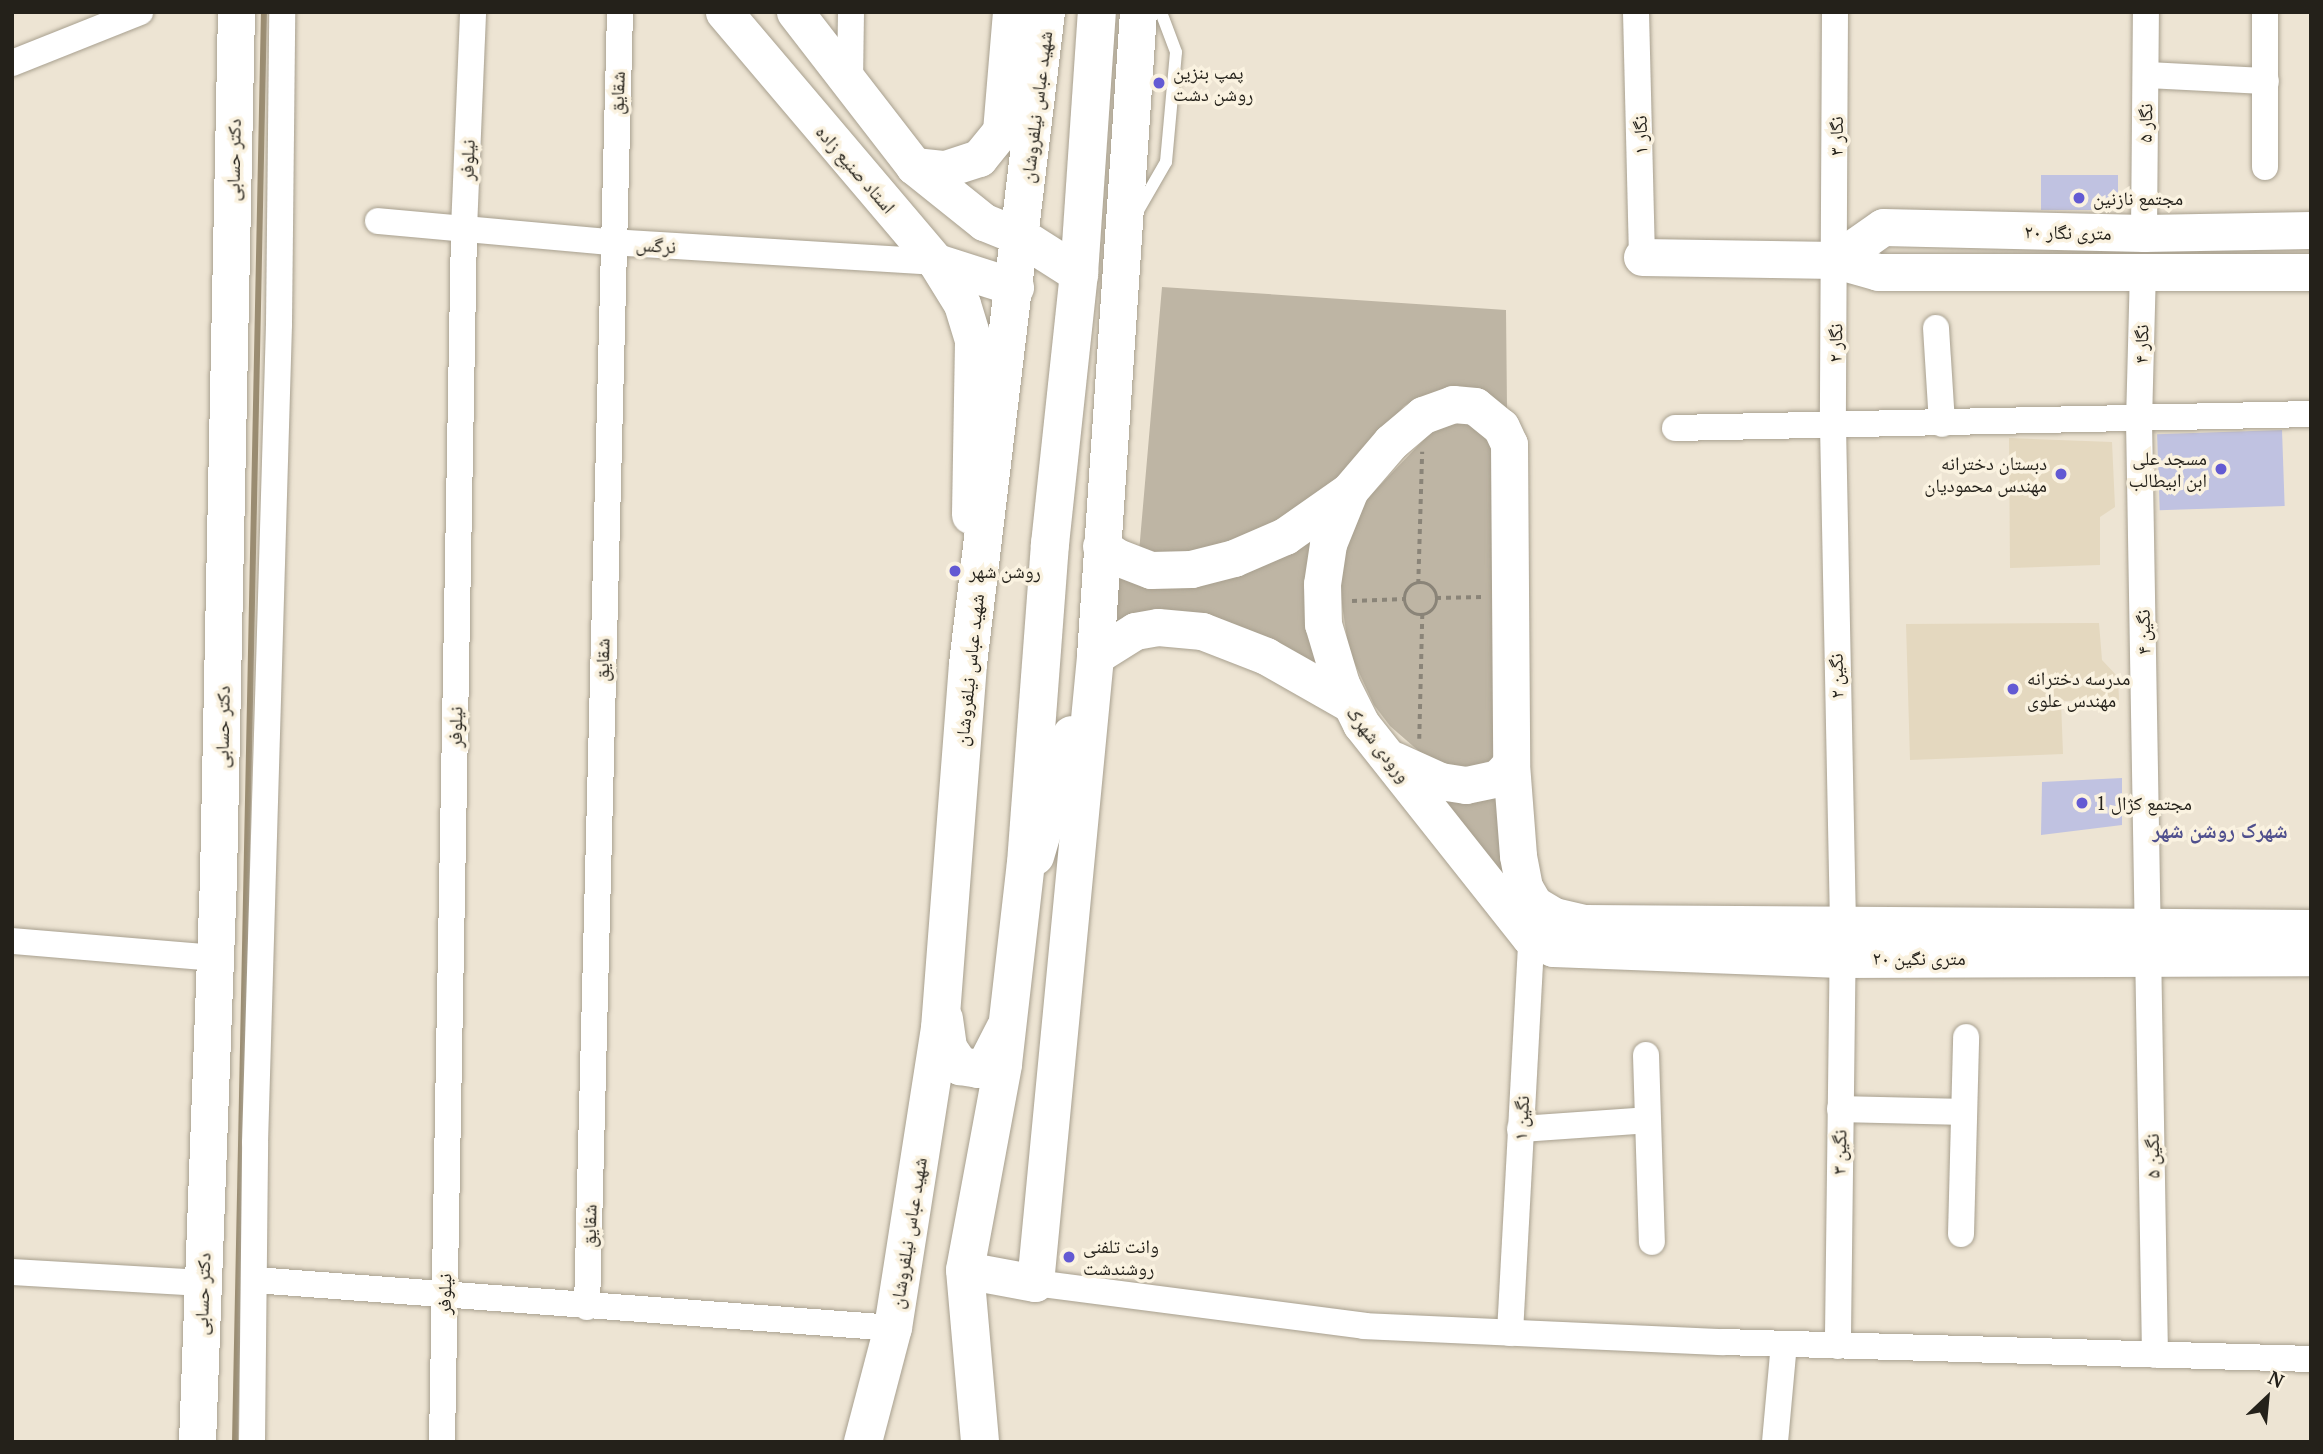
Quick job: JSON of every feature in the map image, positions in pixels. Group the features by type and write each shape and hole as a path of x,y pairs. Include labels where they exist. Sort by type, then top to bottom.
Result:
{"main road":[{"name":"شهید عباس نیلفروشان","path":"863,1442 893,1328 942,1007 968,664 1046,12"},
{"path":"980,1442 965,1270 1007,1025 1021,901 1050,544 1079,274 1097,12"},
{"path":"1021,237 1079,274"},
{"path":"1015,287 1079,274"},
{"path":"942,1007 948,1048 960,1066 978,1069 988,1062 1007,1025"}],"street":[{"path":"12,63 140,12"},
{"name":"دکتر حسابی","path":"197,1442 214,958 236,12"},
{"path":"252,1442 255,1143 279,324 282,12"},
{"name":"نیلوفر","path":"442,1442 464,229 473,12"},
{"name":"شقایق","path":"587,1307 611,242 620,12"},
{"name":"استاد صنیع زاده","path":"724,12 936,262 962,304 972,341 970,518 983,543"},
{"path":"850,12 850,83"},
{"path":"914,166 958,166 979,158 1001,131 1011,12"},
{"path":"1035,1283 1095,656 1138,12"},
{"name":"نگار ۱","path":"1636,12 1643,257"},
{"name":"نگار ۳","path":"1835,12 1836,260"},
{"name":"نگار ۵","path":"2143,251 2146,12"},
{"path":"2265,12 2265,167"},
{"path":"764,61 800,19 914,166 984,222 1021,237"},
{"path":"2146,75 2266,81"},
{"name":"نرگس","path":"378,221 611,242 936,262"},
{"name":"۲۰ متری نگار","path":"1643,257 1836,260 1878,272 2143,251 2311,230"},
{"name":"۲۰ متری نگار","path":"2143,251 2311,272"},
{"name":"نگار ۴","path":"2139,420 2143,251"},
{"name":"نگار ۲","path":"1833,426 1836,260"},
{"path":"936,262 1015,287"},
{"path":"1936,328 1942,424"},
{"path":"1101,546 1117,557 1151,570 1191,569 1259,549 1349,491 1391,442 1423,415 1453,404 1475,406 1501,427 1509,444 1511,764 1518,856 1532,920"},
{"path":"1675,428 2139,420 2311,414"},
{"name":"نگین ۴","path":"2139,420 2148,943"},
{"name":"نگین ۲","path":"1833,426 1842,942"},
{"path":"1349,491 1328,544 1321,603 1328,644 1349,703"},
{"name":"ورودی شهرک","path":"1095,656 1135,631 1158,627 1202,631 1266,656 1349,703 1532,920"},
{"path":"1021,901 1095,656"},
{"path":"1404,765 1453,783 1484,783 1511,764"},
{"name":"۲۰ متری نگین","path":"1532,920 1553,948 1842,942 2148,943 2311,957"},
{"name":"نگین ۱","path":"1510,1333 1532,920"},
{"name":"۲۰ متری نگین","path":"2148,943 2311,928"},
{"path":"12,941 214,958"},
{"name":"نگین ۳","path":"1838,1346 1842,942"},
{"name":"نگین ۵","path":"2148,943 2155,1355"},
{"path":"1961,1234 1966,1037"},
{"path":"1646,1055 1652,1242"},
{"path":"1840,1109 1964,1112"},
{"path":"1520,1129 1648,1120"},
{"path":"965,1270 1035,1283 1364,1326 1838,1346 2311,1359"},
{"path":"12,1272 203,1283"},
{"path":"255,1280 444,1297 893,1328"},
{"path":"1775,1442 1784,1344"}],"lane":[{"path":"1124,228 1166,162 1176,52 1161,12"}],"path":[{"path":"1418,584 1423,415"},
{"path":"1404,765 1422,615 1434,607 1436,598 1432,589 1418,584 1409,589 1405,599 1408,609 1422,615"},
{"path":"1436,598 1511,597"},
{"path":"1321,603 1405,599"}],"shaded area":[{"path":"1162,287 1506,310 1507,408 1416,399 1404,406 1342,478 1276,528 1188,552 1139,552"},
{"path":"1462,421 1493,436 1498,748 1491,760 1475,767 1451,767 1429,760 1390,726 1374,705 1349,651 1340,591 1348,533 1363,503 1437,426"},
{"name":"دبستان دخترانه مهندس محمودیان","path":"2009,438 2112,442 2115,507 2100,517 2100,565 2010,568"},
{"path":"1323,525 1328,677 1290,653 1105,633 1107,566 1130,577"},
{"name":"مدرسه دخترانه مهندس علوی","path":"2099,623 2102,660 2118,677 2119,700 2061,701 2063,754 1910,760 1906,624"},
{"path":"1427,785 1504,785 1507,890"}],"building":[{"name":"مجتمع نازنین","path":"2041,175 2118,175 2118,210 2041,210"},
{"name":"مسجد علی ابن ابیطالب","path":"2282,430 2285,506 2160,510 2157,434"},
{"name":"مجتمع کژال 1","path":"2122,778 2122,825 2041,835 2042,782"}],"waterway":[{"path":"235,1442 264,12"}],"place":[{"name":"پمپ بنزین روشن دشت","path":"1159,83"},
{"name":"مجتمع نازنین","path":"2079,198"},
{"name":"مسجد علی ابن ابیطالب","path":"2221,469"},
{"name":"دبستان دخترانه مهندس محمودیان","path":"2061,474"},
{"name":"روشن شهر","path":"955,571"},
{"name":"مدرسه دخترانه مهندس علوی","path":"2013,689"},
{"name":"مجتمع کژال 1","path":"2082,803"},
{"name":"وانت تلفنی روشندشت","path":"1069,1257"}],"district":[{"name":"شهرک روشن شهر","path":"2220,830"}]}
